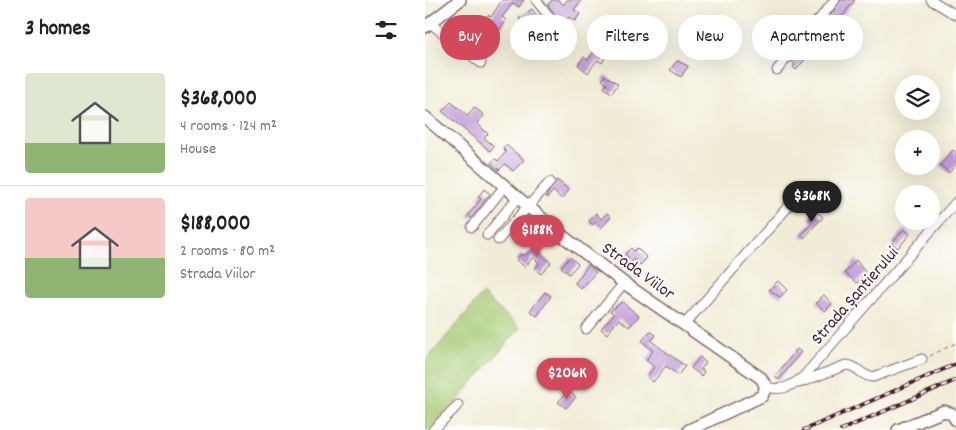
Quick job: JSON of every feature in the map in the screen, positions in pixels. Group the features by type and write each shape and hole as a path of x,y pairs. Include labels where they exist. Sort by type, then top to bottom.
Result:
{"main road":[{"path":"427,25 460,0"},
{"name":"Strada Viilor","path":"425,117 527,207 624,283 761,378 765,388"},
{"path":"689,430 752,402 761,396 765,388"},
{"path":"898,430 939,413 953,412"}],"street":[{"path":"536,0 548,15"},
{"path":"777,70 835,0"},
{"path":"931,0 956,15"},
{"path":"427,25 481,64"},
{"path":"498,240 550,182"},
{"path":"472,227 504,187"},
{"path":"684,325 800,193"},
{"path":"487,236 517,198"},
{"name":"Strada Șantierului","path":"792,386 824,354 956,202"},
{"path":"585,330 624,283"},
{"path":"765,388 783,389 841,366 853,366 866,377 873,378 922,359"},
{"path":"433,430 458,405"}],"path":[{"path":"922,359 956,343"}],"green space":[{"path":"482,294 520,328 457,401 428,430 425,430 425,362"}],"building":[{"path":"502,0 524,0 519,7 513,3 502,17 506,20 500,29 500,15 492,15"},
{"path":"552,0 558,0 564,5 567,0 581,0 574,10 580,14 577,18 577,15 556,15 548,5"},
{"path":"841,0 855,0 843,15 830,15"},
{"path":"532,9 536,15 523,15"},
{"path":"584,57 587,60 597,60 588,73 578,65"},
{"path":"794,60 804,60 796,70 793,67 795,64 792,62"},
{"path":"677,61 688,66 681,77 670,70"},
{"path":"605,75 618,84 612,93 604,88 607,84 602,80"},
{"path":"451,102 468,116 474,107 484,115 477,123 488,134 484,138 494,146 490,151 442,111"},
{"path":"506,145 524,160 513,171 505,164 499,170 491,163 495,159 498,161 506,152 503,149"},
{"path":"953,150 956,153 956,164 949,173 940,165"},
{"path":"557,180 569,190 562,199 553,191 547,198 546,196"},
{"path":"811,183 827,198 820,205 816,201 819,198 808,186"},
{"path":"484,189 490,194 471,218 468,215 481,199 478,197"},
{"path":"815,211 823,217 804,238 801,235 812,222 809,218"},
{"path":"596,213 601,219 607,213 611,217 601,228 595,222 593,225 589,221"},
{"path":"903,230 910,234 898,248 892,243"},
{"path":"547,235 551,239 539,252 551,263 541,274 535,269 539,263 533,257 525,267 516,260 521,254 524,256 535,248"},
{"path":"631,248 634,251 637,248 647,258 640,265 634,259 628,266 624,263 629,258 625,254"},
{"path":"570,257 578,264 569,274 561,267"},
{"path":"856,260 865,272 857,283 845,273"},
{"path":"588,265 596,272 581,289 575,283"},
{"path":"778,281 787,290 780,297 769,290"},
{"path":"545,292 551,296 537,316 530,311"},
{"path":"824,295 832,304 825,311 816,303"},
{"path":"622,302 639,316 629,327 619,319 607,334 601,329 614,314 610,311"},
{"path":"650,331 656,335 651,341 685,366 678,375 666,366 653,382 647,377 654,367 646,360 653,351 642,341"},
{"path":"797,349 801,352 779,380 775,376"},
{"path":"700,357 706,363 701,369 704,372 701,376 691,368"},
{"path":"568,391 576,397 566,408 558,402"}],"railway":[{"path":"804,430 956,364"},
{"path":"841,430 956,380"}]}
